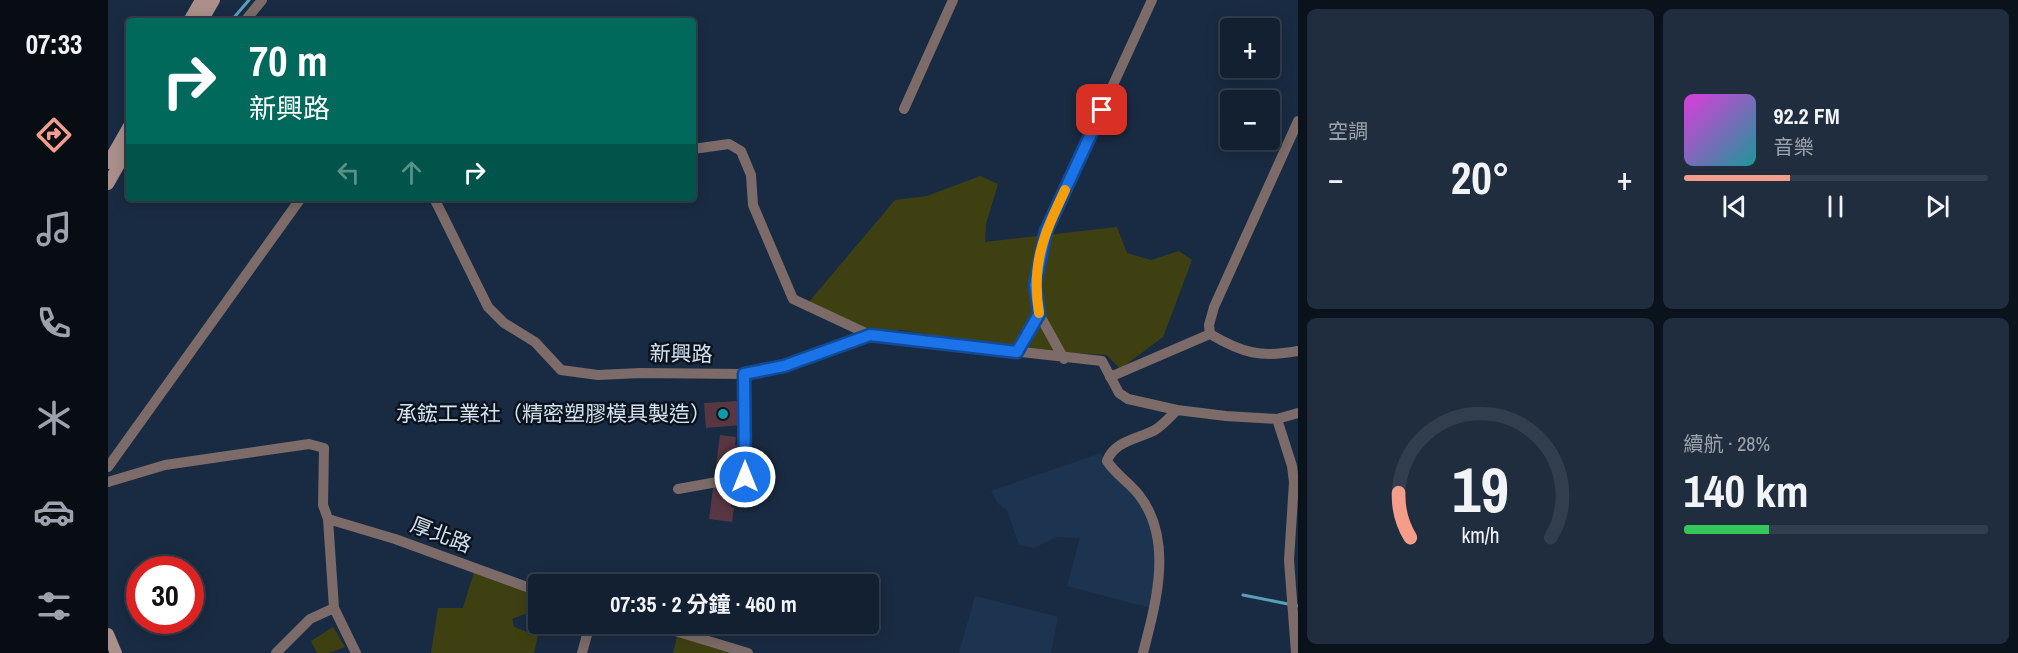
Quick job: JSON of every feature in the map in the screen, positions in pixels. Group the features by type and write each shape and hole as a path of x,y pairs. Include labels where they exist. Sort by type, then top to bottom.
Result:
{"street":[{"path":"191,18 201,0"},
{"path":"204,18 214,0"},
{"path":"247,18 262,0"},
{"path":"904,109 953,0"},
{"path":"1064,359 1039,314 1035,285 1046,231 1152,0"},
{"path":"1210,334 1209,325 1214,307 1298,121"},
{"path":"108,163 126,131"},
{"path":"696,149 729,144 741,151 751,175 753,205 793,298 870,335"},
{"path":"108,184 126,152"},
{"path":"108,467 299,201"},
{"name":"新興路","path":"435,201 488,307 504,323 535,342 561,370 598,375 744,374 784,366 870,335 1064,359 1102,361 1110,377"},
{"path":"1017,352 1039,314"},
{"path":"1210,334 1230,346 1255,354 1275,356 1298,351"},
{"path":"1210,334 1110,377 1119,393 1128,399 1178,410 1277,418 1298,413"},
{"path":"678,489 745,477 744,374"},
{"path":"1143,653 1156,603 1160,544 1149,512 1139,495 1115,473 1107,461 1109,455 1120,445 1156,429 1178,410"},
{"path":"1277,418 1292,466 1294,482 1289,560 1296,653"},
{"path":"108,482 165,465 309,444 324,448 323,505 328,519 334,608 356,653"},
{"name":"厚北路","path":"328,519 395,539 528,587"},
{"path":"276,653 310,619 334,608"},
{"path":"108,634 116,653"},
{"path":"582,653 587,634"},
{"path":"685,634 748,653"}],"shaded area":[{"path":"980,176 998,184 986,224 985,242 1117,227 1127,253 1151,260 1179,251 1192,260 1163,337 1120,369 1107,355 1024,350 901,330 864,332 808,303 895,200 927,196"},
{"path":"1101,453 1108,470 1132,491 1150,518 1157,541 1151,608 1067,586 1080,538 1057,537 1034,548 1019,545 1007,510 998,504 991,491"},
{"path":"474,572 528,587 528,613 512,619 514,627 538,636 534,653 431,653 438,608 463,608"},
{"path":"975,596 1058,617 1051,653 959,653"},
{"path":"333,627 345,647 329,653 317,653 311,641"},
{"path":"678,634 681,634 744,653 673,653"}],"building":[{"name":"承鋐工業社（精密塑膠模具製造）","path":"739,401 741,425 706,428 704,403"},
{"path":"720,435 736,437 735,445 738,446 731,507 734,508 732,522 709,519"}],"waterway":[{"path":"234,18 249,0"},
{"path":"1243,595 1298,606"}],"slow traffic":[{"path":"1039,313 1035,285 1038,258 1046,231 1065,190"}],"place":[{"name":"承鋐工業社（精密塑膠模具製造）","path":"723,414"}],"route":[{"path":"745,477 744,374 784,366 870,335 1017,352 1039,314 1035,285 1038,258 1046,231 1102,110"}]}
